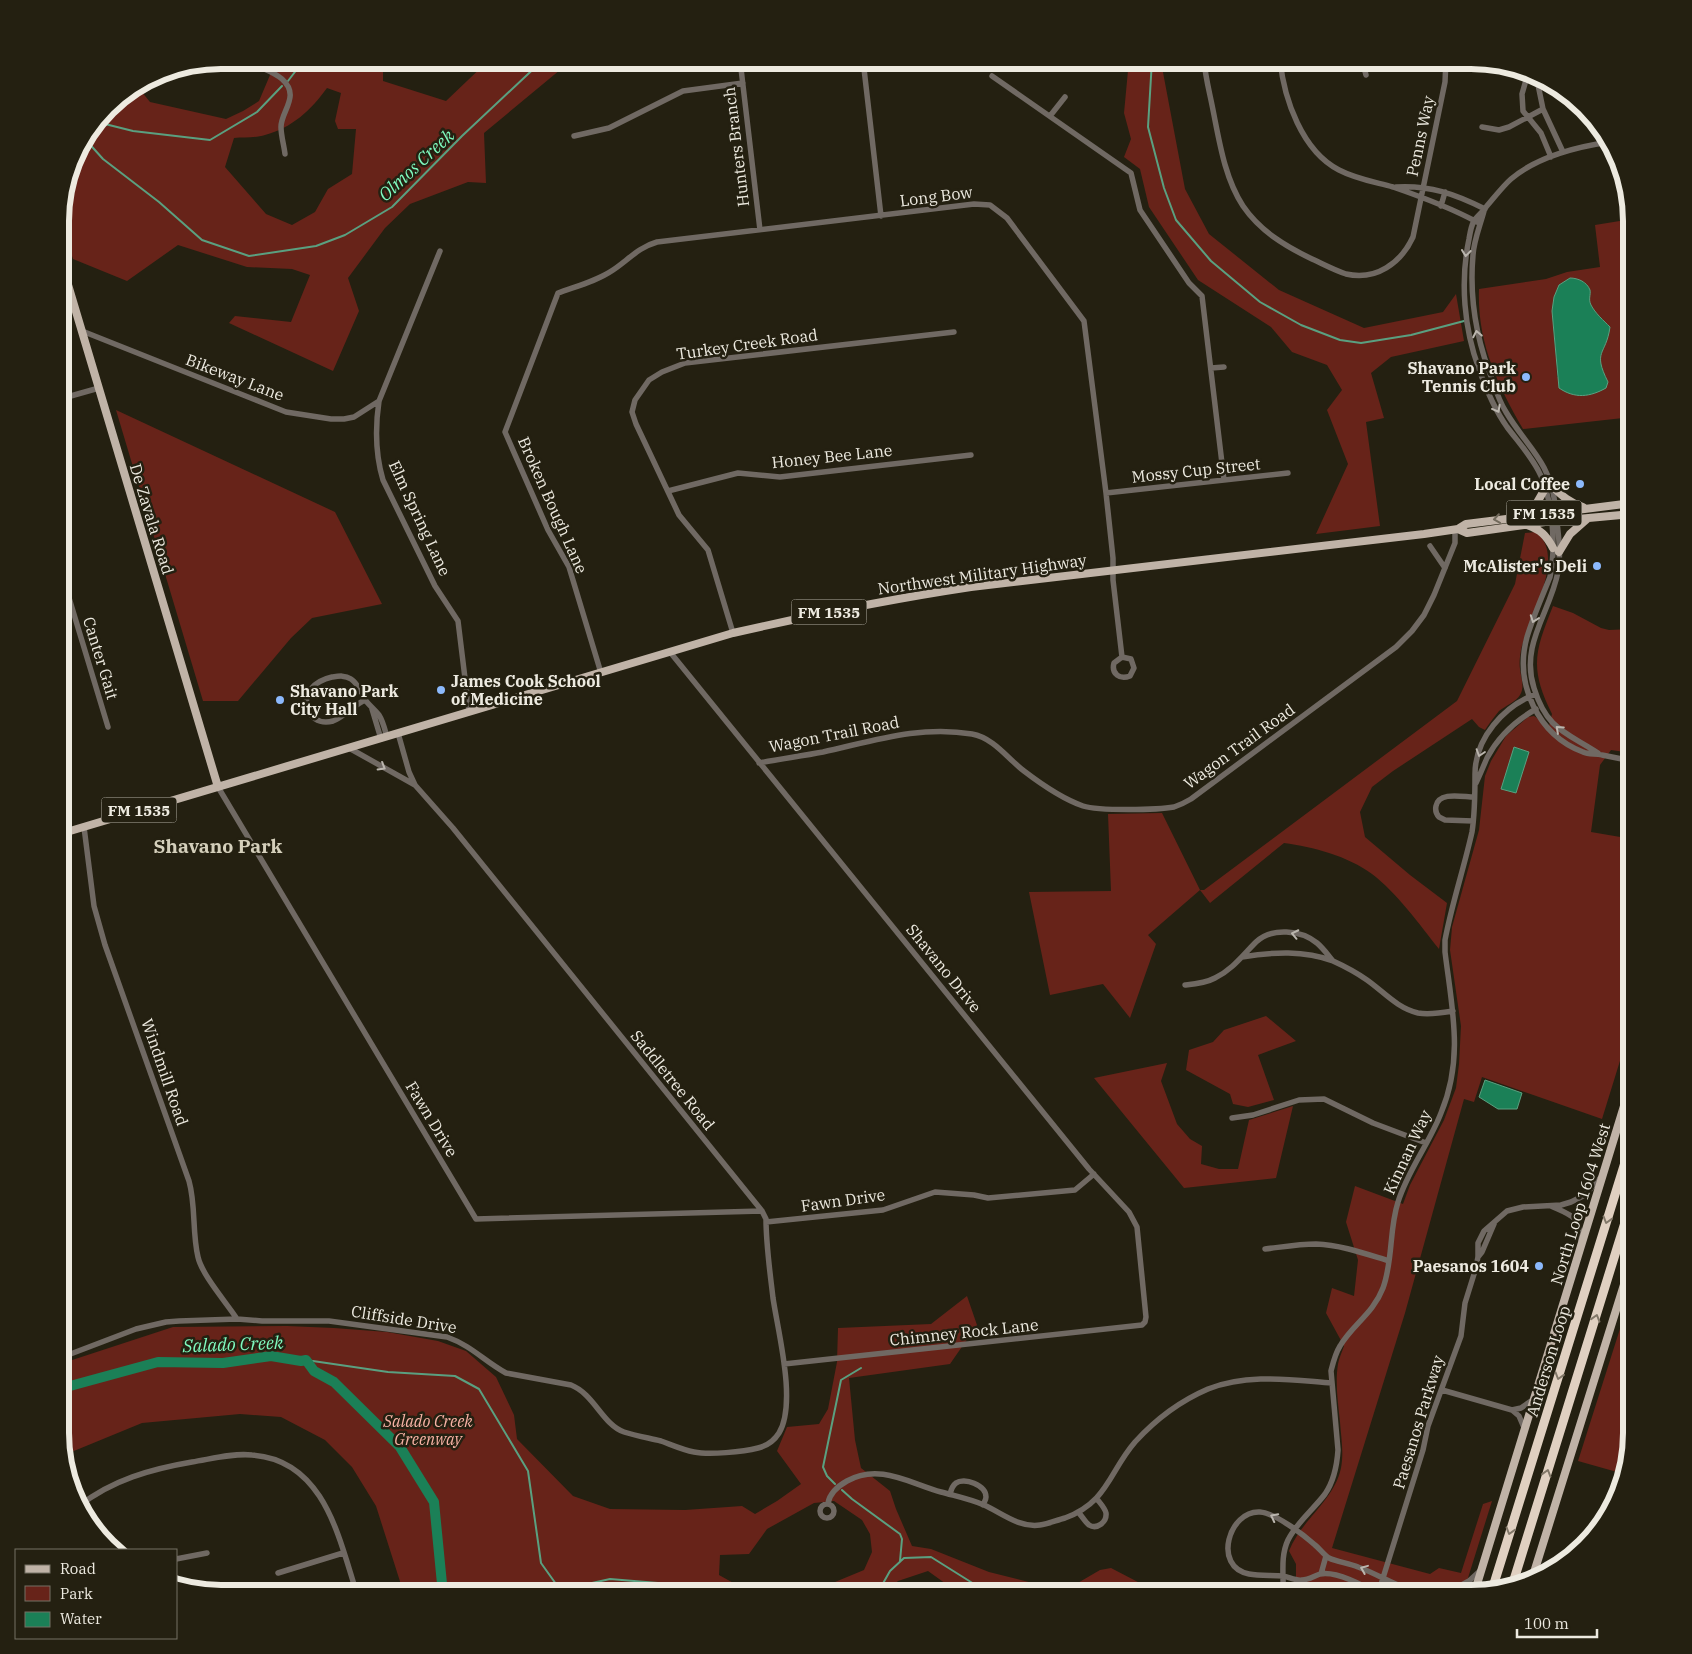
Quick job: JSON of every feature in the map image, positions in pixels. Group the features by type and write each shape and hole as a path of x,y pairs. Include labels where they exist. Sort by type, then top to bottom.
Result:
{"highway":[{"name":"Anderson Loop","path":"1494,1583 1623,1169"},
{"name":"Anderson Loop","path":"1514,1579 1623,1229"}],"main road":[{"name":"De Zavala Road","path":"69,288 218,787"},
{"path":"1522,516 1535,506 1549,487 1572,504 1588,508"},
{"name":"Northwest Military Highway","path":"69,831 670,652 804,617 912,596 1457,529 1466,524 1623,504"},
{"name":"Northwest Military Highway","path":"1457,529 1467,533 1526,524 1623,515"},
{"path":"1526,524 1544,534 1556,550 1587,519"},
{"name":"North Loop 1604 West","path":"1477,1585 1623,1109"},
{"path":"1534,1572 1623,1287"}],"street":[{"path":"264,69 283,80 290,99 281,126 285,154"},
{"name":"Hunters Branch","path":"741,69 760,230"},
{"path":"863,69 881,216"},
{"name":"Penns Way","path":"1205,69 1224,158 1230,178 1243,205 1255,221 1275,238 1298,253 1336,270 1359,275 1375,273 1388,268 1401,258 1413,237 1445,82 1446,69"},
{"path":"1281,69 1282,80 1300,129 1310,145 1324,160 1337,170 1370,182 1392,187 1480,224"},
{"path":"1364,69 1366,75"},
{"path":"992,76 1131,173 1140,210 1189,283 1202,296 1224,480"},
{"path":"1526,79 1522,94 1523,111 1543,136 1551,157"},
{"path":"574,136 609,128 687,90 743,83"},
{"path":"1538,83 1543,108 1562,152"},
{"path":"1050,116 1065,97"},
{"path":"1482,127 1499,130 1516,125 1543,108"},
{"path":"1543,136 1554,131"},
{"path":"1549,487 1506,425 1479,370 1471,347 1464,295 1466,252 1474,220 1512,178 1528,167 1562,152 1602,143"},
{"path":"1392,187 1412,186 1445,192 1485,209"},
{"path":"1441,206 1445,192"},
{"name":"Long Bow","path":"558,293 601,277 646,245 657,242 974,204 990,205 1007,218 1084,321 1106,493 1122,657"},
{"path":"1485,209 1476,236 1473,254 1472,275 1477,335 1483,359 1506,412 1545,468 1554,521 1558,571 1527,637 1523,672 1534,710 1546,726 1569,745 1586,753 1623,759"},
{"name":"Elm Spring Lane","path":"440,251 379,401 376,418 376,443 383,480 435,586 458,621 469,711"},
{"name":"Broken Bough Lane","path":"558,293 505,432 548,530 568,567 601,674"},
{"name":"Bikeway Lane","path":"82,331 286,412 330,419 344,419 354,417 379,401"},
{"name":"Turkey Creek Road","path":"733,634 708,550 679,515 632,412 635,400 649,380 662,372 685,363 954,332"},
{"path":"1211,368 1224,366"},
{"path":"69,396 99,388"},
{"path":"1490,395 1496,391"},
{"path":"1528,455 1534,450"},
{"name":"Honey Bee Lane","path":"668,491 738,474 780,477 971,455"},
{"name":"Mossy Cup Street","path":"1106,493 1288,473"},
{"name":"Wagon Trail Road","path":"759,763 822,752 884,736 939,731 973,734 995,745 1038,781 1074,802 1085,806 1104,808 1164,808 1176,806 1191,799 1396,647 1412,631 1424,615 1455,543 1457,529"},
{"path":"1430,546 1445,568"},
{"name":"Canter Gait","path":"69,598 108,727"},
{"path":"1546,598 1532,648 1531,672 1536,694 1550,721 1564,733 1600,754"},
{"name":"Shavano Drive","path":"670,652 1094,1174 1129,1212 1137,1227 1145,1322"},
{"path":"365,700 336,719 328,721 313,717 307,708 306,701 308,692 313,685 327,678 340,676 349,678 353,680 365,700 380,716 384,738"},
{"name":"Kinnan Way","path":"1476,784 1475,774 1478,758 1484,740 1493,726 1514,705 1536,694"},
{"name":"Kinnan Way","path":"1283,1585 1283,1556 1288,1540 1326,1493 1333,1479 1337,1462 1338,1450 1331,1371 1339,1346 1375,1304 1382,1289 1389,1261 1398,1204 1413,1166 1445,1102 1453,1073 1456,1050 1445,952 1446,940 1471,836 1476,784 1488,756 1504,734 1512,725 1541,706"},
{"path":"1493,726 1504,734"},
{"name":"Saddletree Road","path":"398,733 415,786 456,833 762,1211 766,1219 773,1298 784,1364 786,1410 780,1432 774,1439"},
{"name":"Saddletree Road","path":"349,748 415,786"},
{"name":"Fawn Drive","path":"218,787 476,1220 762,1211"},
{"path":"1473,821 1445,820 1439,818 1436,809 1440,798 1447,796 1474,797"},
{"name":"Windmill Road","path":"84,827 94,906 105,945 189,1181 194,1208 198,1257 203,1269 236,1319"},
{"path":"1185,985 1199,984 1215,979 1242,957 1257,941 1270,934 1286,932 1302,935 1317,943 1333,961"},
{"path":"1242,957 1270,953 1295,953 1333,961 1366,979 1404,1008 1418,1013 1433,1014 1453,1011"},
{"path":"1232,1118 1253,1115 1299,1100 1324,1099 1373,1123 1426,1143"},
{"name":"Fawn Drive","path":"766,1222 883,1210 935,1192 988,1198 1075,1190 1094,1174"},
{"name":"Paesanos Parkway","path":"1380,1585 1423,1450 1428,1426 1460,1336 1465,1303 1478,1257 1477,1249 1480,1238 1507,1211 1523,1207 1549,1206 1571,1202 1585,1195 1603,1175"},
{"name":"Paesanos Parkway","path":"1549,1206 1573,1216 1581,1229 1582,1244"},
{"path":"1265,1249 1316,1244 1340,1247 1389,1261"},
{"name":"Cliffside Drive","path":"69,1354 108,1338 166,1322 236,1319 329,1321 447,1337 462,1342 506,1373 579,1388 606,1419 620,1430 691,1452 748,1450 767,1445 774,1439"},
{"name":"Chimney Rock Lane","path":"784,1364 1138,1327 1145,1322"},
{"path":"828,1503 832,1493 842,1484 867,1474 882,1473 897,1476 984,1505 1016,1522 1032,1526 1042,1525 1078,1512 1097,1499 1134,1444 1171,1409 1190,1398 1210,1389 1252,1379 1332,1382"},
{"path":"1442,1390 1512,1410 1519,1416 1525,1430"},
{"path":"1512,1410 1521,1408 1534,1399"},
{"path":"85,1502 114,1484 137,1474 235,1455 258,1455 285,1464 309,1482 322,1498 330,1512 354,1585"},
{"path":"950,1494 952,1487 957,1482 964,1480 984,1491 986,1497 984,1505"},
{"path":"1078,1512 1088,1524 1099,1526 1104,1522 1106,1516 1097,1499"},
{"path":"1360,1585 1347,1578 1321,1574 1302,1580 1242,1572 1232,1565 1229,1558 1228,1546 1230,1536 1242,1517 1250,1512 1261,1512 1272,1516 1295,1530 1326,1556 1403,1585"},
{"path":"178,1559 207,1553"},
{"path":"278,1573 343,1553"},
{"path":"1321,1574 1326,1556"},
{"path":"1462,1585 1482,1569"}],"green space":[{"path":"273,69 383,69 383,81 446,101 480,69 561,69 484,133 486,183 468,182 410,204 385,228 348,278 359,311 333,371 229,323 235,316 291,322 310,275 292,269 247,267 178,245 127,281 73,259 69,247 70,201 80,162 100,128 128,100 141,91 150,102 226,119 259,101","holes":["327,88 341,93 335,121 338,129 356,129 352,174 328,189 315,212 292,225 266,214 225,167 234,138 258,137 284,128 307,111"]},
{"path":"1128,69 1162,69 1185,189 1209,234 1279,290 1364,328 1443,312 1456,294 1464,341 1391,357 1371,373 1384,418 1366,422 1380,526 1316,534 1348,464 1327,410 1342,390 1327,365 1292,352 1271,327 1198,280 1149,207 1140,169 1124,157 1131,139 1124,113"},
{"path":"1623,220 1623,418 1523,429 1505,396 1490,362 1481,327 1479,289 1546,279 1567,272 1600,267 1595,225","holes":["1583,281 1588,288 1591,306 1610,327 1599,358 1601,368 1608,382 1557,377 1553,317 1554,297"]},
{"path":"116,410 335,512 382,604 312,618 291,638 238,701 203,701"},
{"path":"1536,532 1545,543 1548,557 1547,572 1543,589 1521,650 1522,686 1520,695 1499,711 1485,730 1479,727 1472,719 1393,771 1372,787 1360,812 1365,837 1447,903 1439,949 1399,899 1372,874 1341,857 1307,847 1284,843 1210,903 1200,890 1204,890 1457,701 1515,584 1525,533"},
{"path":"1553,606 1573,613 1601,628 1623,629 1623,752 1611,750 1600,765 1591,832 1623,837 1623,1051 1602,1119 1482,1077 1474,1102 1464,1099 1405,1313 1332,1548 1430,1574 1439,1568 1461,1573 1483,1504 1492,1501 1466,1585 1293,1585 1296,1583 1296,1564 1289,1551 1301,1530 1332,1491 1341,1468 1342,1445 1337,1378 1338,1362 1344,1346 1326,1313 1332,1288 1354,1296 1358,1260 1346,1222 1355,1186 1403,1204 1410,1185 1444,1120 1456,1088 1461,1026 1450,950 1452,927 1479,830 1485,776 1491,761 1506,736 1528,717 1534,716 1548,730 1552,714 1537,671 1537,660 1542,635"},
{"path":"1162,813 1200,890 1148,935 1156,944 1130,1018 1103,984 1050,995 1029,892 1111,891 1108,814"},
{"path":"1266,1016 1296,1041 1258,1055 1274,1100 1248,1107 1233,1104 1230,1094 1186,1070 1189,1050 1213,1042 1224,1030"},
{"path":"1167,1063 1161,1081 1177,1124 1190,1139 1202,1146 1201,1164 1219,1169 1238,1169 1249,1120 1293,1106 1276,1178 1184,1188 1094,1078"},
{"name":"Salado Creek Greenway","path":"967,1296 977,1325 950,1364 849,1378 855,1440 861,1468 890,1491 912,1546 931,1549 989,1572 1040,1585 947,1585 928,1571 898,1581 894,1585 828,1585 864,1570 872,1552 870,1534 862,1520 834,1501 814,1503 767,1529 749,1554 720,1555 719,1575 737,1585 401,1585 376,1506 352,1467 325,1440 281,1417 240,1414 142,1423 70,1452 69,1444 69,1361 173,1327 287,1326 387,1332 438,1341 466,1351 496,1377 514,1415 517,1439 573,1496 610,1509 685,1510 742,1506 755,1514 801,1484 777,1451 787,1427 819,1424 828,1409 837,1362 838,1328 931,1324"},
{"path":"1623,1319 1623,1434 1618,1472 1578,1461"},
{"name":"Salado Creek Greenway","path":"1111,1568 1144,1585 1074,1585 1100,1570"}],"water":[{"path":"1570,278 1579,280 1587,285 1590,290 1591,305 1610,327 1601,353 1601,364 1608,382 1606,388 1582,396 1565,392 1559,388 1552,311 1554,297 1559,285"},
{"path":"1514,747 1529,752 1516,793 1501,789"},
{"path":"1485,1080 1522,1093 1517,1109 1498,1109 1479,1097"}],"waterway":[{"path":"288,81 297,69"},
{"name":"Olmos Creek","path":"90,144 103,159 159,202 202,240 249,256 316,246 345,235 392,207 462,136 533,69"},
{"path":"1151,69 1148,127 1164,188 1176,220 1211,261 1260,302 1301,325 1340,340 1361,343 1411,335 1464,321"},
{"path":"104,124 133,131 210,140 257,112 282,86"},
{"name":"Salado Creek","path":"69,1387 158,1362 223,1363 271,1356 301,1361 306,1360 314,1371 334,1382 400,1447 434,1502 442,1585"},
{"path":"306,1360 388,1372 455,1376 479,1389 528,1471 541,1563 556,1584 562,1585"},
{"path":"835,1484 827,1476 823,1467 841,1380 861,1368"},
{"path":"842,1490 900,1534 902,1539 900,1561"},
{"path":"882,1585 890,1571 904,1558 931,1557 976,1585"},
{"path":"583,1585 610,1579 682,1585"}],"place":[{"name":"Shavano Park Tennis Club","path":"1526,377"},
{"name":"Local Coffee","path":"1580,484"},
{"name":"McAlister's Deli","path":"1597,566"},
{"name":"James Cook School of Medicine","path":"441,690"},
{"name":"Shavano Park City Hall","path":"280,700"},
{"name":"Paesanos 1604","path":"1539,1266"}],"district":[{"name":"Shavano Park","path":"218,846"}]}
